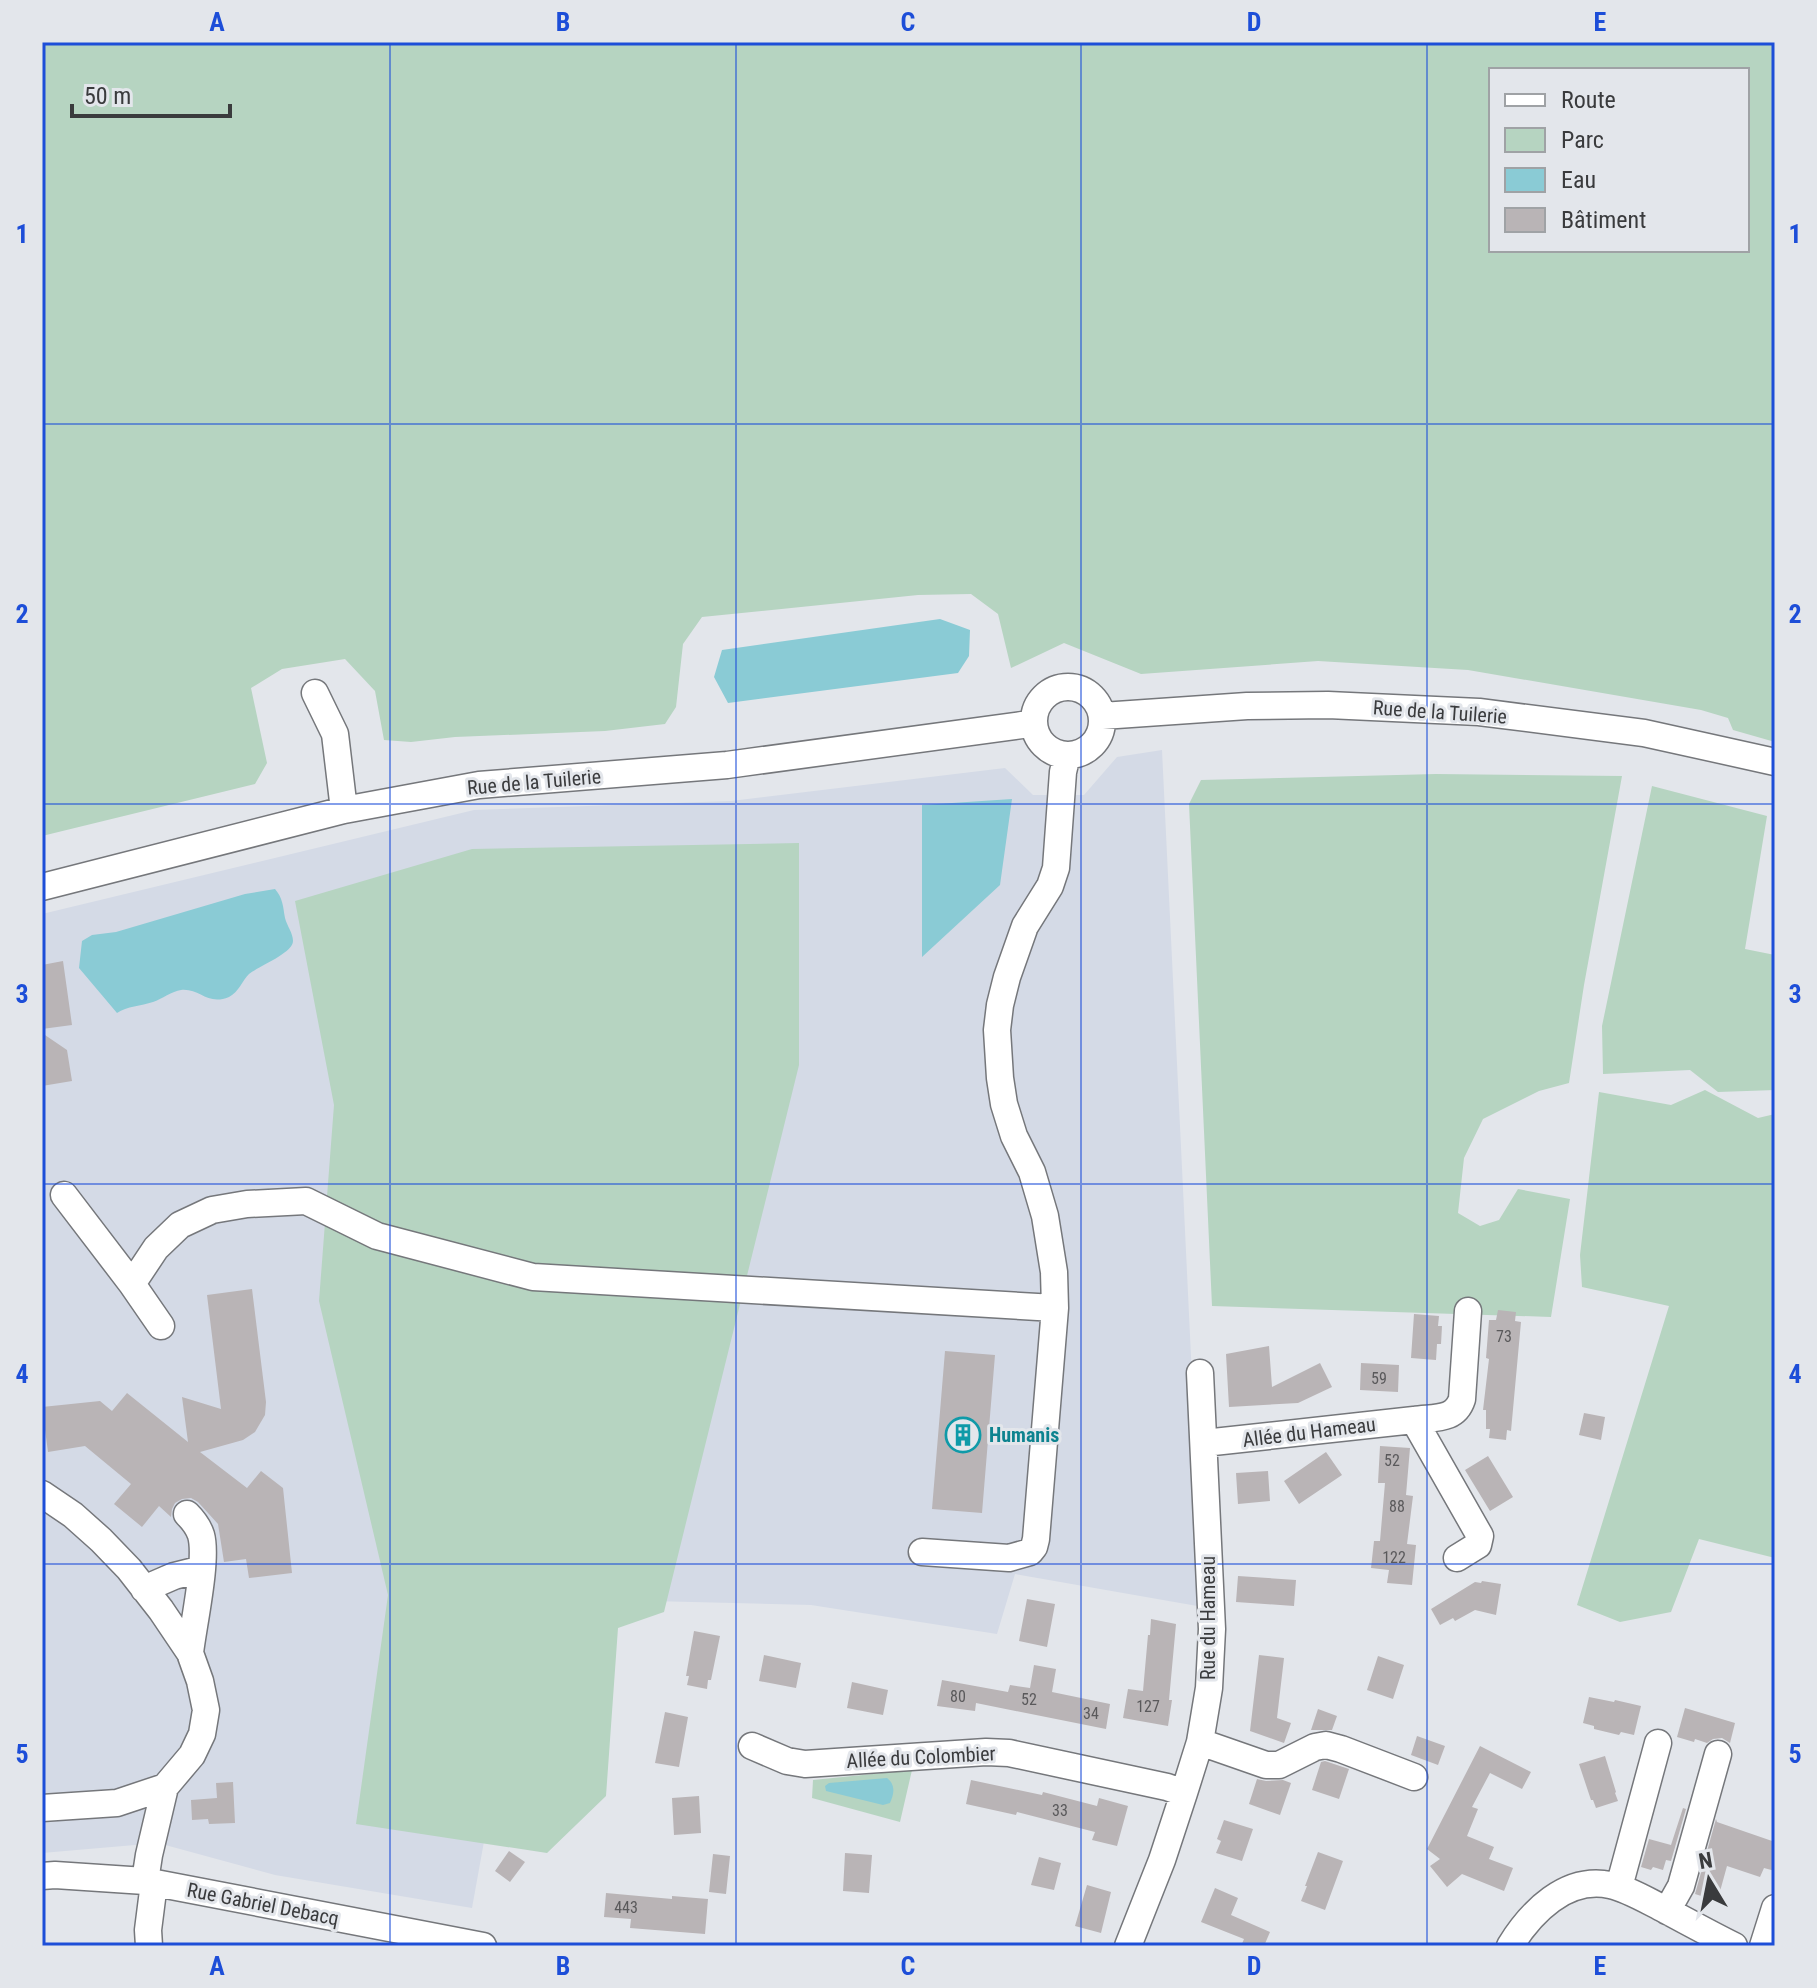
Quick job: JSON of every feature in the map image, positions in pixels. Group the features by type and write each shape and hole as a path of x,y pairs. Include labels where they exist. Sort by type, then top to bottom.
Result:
{"street":[{"path":"1064,687 1084,691 1099,706 1102,716 1099,736 1094,744 1077,754 1067,755 1049,750 1041,743 1034,725 1038,704 1053,690 1064,687"},
{"path":"315,693 335,734 344,810"},
{"name":"Rue de la Tuilerie","path":"1102,716 1328,705 1479,712 1644,733 1775,762"},
{"name":"Rue de la Tuilerie","path":"42,887 344,810 479,785 727,765 1034,725"},
{"path":"922,1552 1009,1558 1030,1552 1034,1547 1055,1308 1054,1272 1045,1216 1032,1172 1014,1136 1004,1104 997,1030 1003,991 1025,926 1050,886 1056,868 1067,755"},
{"path":"64,1195 161,1326"},
{"path":"132,1284 156,1248 180,1225 212,1210 258,1203 306,1201 377,1236 533,1277 1055,1308"},
{"name":"Allée du Hameau","path":"1204,1443 1450,1415 1459,1409 1462,1399 1468,1311"},
{"name":"Rue du Hameau","path":"1128,1946 1184,1793 1200,1742 1209,1688 1212,1652 1200,1373"},
{"path":"1414,1420 1480,1536 1478,1545 1457,1558"},
{"path":"42,1494 73,1515 101,1540 144,1589 190,1653 200,1681 206,1710 202,1734 192,1755 165,1787 153,1840 149,1946"},
{"path":"187,1514 197,1524 202,1539 202,1569 190,1653"},
{"path":"144,1589 174,1576 202,1569"},
{"path":"1200,1742 1266,1765 1279,1765 1315,1747 1326,1745 1414,1777"},
{"path":"1619,1887 1658,1743"},
{"name":"Allée du Colombier","path":"752,1746 787,1761 805,1764 1009,1753 1184,1793"},
{"path":"1667,1911 1681,1886 1718,1754"},
{"path":"42,1808 117,1803 165,1787"},
{"path":"117,1803 137,1810 145,1819 153,1840"},
{"name":"Rue Gabriel Debacq","path":"42,1876 150,1882 444,1942 476,1945"},
{"path":"1510,1946 1542,1906 1553,1898 1583,1885 1597,1883 1619,1887 1667,1911 1706,1939 1734,1946"},
{"path":"1763,1946 1775,1908"}],"shaded area":[{"name":"Humanis","path":"1162,750 1203,1607 1015,1574 997,1634 811,1605 528,1598 472,1908 275,1875 158,1843 42,1853 42,914 474,810 731,801 1005,768 1033,795 1084,795 1117,757"}],"green space":[{"path":"42,42 1775,42 1775,742 1733,730 1728,718 1701,710 1468,670 1318,661 1141,674 1064,643 1011,668 998,614 971,594 918,595 702,617 683,644 676,707 665,724 605,731 455,737 411,742 384,740 375,691 345,659 282,669 251,688 267,763 255,784 42,836"},
{"path":"1436,774 1622,776 1569,1083 1539,1091 1483,1119 1464,1158 1458,1213 1480,1226 1499,1220 1518,1189 1570,1199 1551,1317 1212,1306 1189,804 1201,780"},
{"path":"1652,786 1767,816 1745,949 1775,955 1775,1090 1718,1092 1690,1070 1603,1074 1602,1026"},
{"path":"799,843 799,1065 664,1612 618,1628 606,1796 547,1853 356,1824 388,1595 319,1301 334,1105 295,901 472,849"},
{"path":"1705,1090 1758,1118 1775,1114 1775,1558 1699,1539 1671,1612 1620,1622 1577,1605 1669,1306 1582,1287 1580,1255 1599,1092 1671,1105"},
{"path":"912,1770 900,1822 812,1798 813,1780"}],"water":[{"path":"940,619 970,630 969,656 958,673 728,703 714,677 722,650"},
{"path":"1012,799 1000,885 922,957 922,805"},
{"path":"275,889 292,935 292,946 249,974 229,997 215,999 181,990 117,1013 79,968 82,941 92,935 116,932 245,894"},
{"path":"887,1778 892,1784 893,1793 890,1803 883,1805 826,1791 825,1786 829,1783"}],"building":[{"path":"63,961 72,1025 42,1029 42,965"},
{"path":"42,1033 67,1050 72,1081 42,1086"},
{"path":"252,1289 265,1415 255,1432 243,1440 200,1452 247,1488 261,1471 283,1488 292,1573 249,1578 246,1559 224,1562 218,1524 198,1502 191,1498 182,1499 175,1503 171,1517 159,1506 142,1527 114,1504 131,1484 85,1446 48,1452 42,1407 100,1401 112,1411 127,1393 188,1442 182,1397 221,1409 207,1295"},
{"path":"1498,1310 1516,1312 1515,1321 1521,1322 1511,1431 1507,1430 1506,1440 1489,1438 1486,1410 1483,1410 1489,1359 1486,1358 1489,1320 1496,1320"},
{"path":"1414,1314 1439,1316 1441,1344 1437,1344 1436,1360 1411,1358"},
{"path":"1269,1346 1272,1387 1320,1363 1332,1387 1298,1403 1229,1407 1226,1354"},
{"name":"Humanis","path":"945,1351 995,1355 982,1513 932,1509"},
{"path":"1361,1363 1399,1365 1398,1392 1360,1390"},
{"path":"1584,1413 1605,1417 1601,1440 1579,1435"},
{"path":"1380,1446 1410,1448 1406,1495 1413,1496 1407,1544 1416,1545 1412,1585 1387,1583 1389,1570 1371,1568 1374,1541 1380,1541 1385,1483 1378,1483"},
{"path":"1326,1452 1342,1475 1299,1504 1284,1481"},
{"path":"1488,1456 1513,1497 1490,1511 1465,1470"},
{"path":"1268,1471 1270,1501 1238,1504 1236,1473"},
{"path":"1238,1576 1296,1580 1294,1606 1236,1602"},
{"path":"1475,1582 1501,1584 1496,1615 1475,1610 1440,1625 1431,1609"},
{"path":"1027,1599 1055,1604 1047,1647 1019,1641"},
{"path":"1151,1619 1176,1624 1168,1726 1123,1718 1128,1689 1143,1691"},
{"path":"694,1631 720,1636 707,1689 687,1685"},
{"path":"764,1655 801,1663 796,1688 759,1681"},
{"path":"1259,1655 1284,1658 1277,1718 1291,1723 1284,1743 1250,1731"},
{"path":"1378,1656 1404,1665 1393,1699 1367,1690"},
{"path":"1034,1665 1056,1669 1052,1692 1110,1704 1106,1729 976,1703 975,1711 937,1706 942,1680 1008,1692 1010,1685 1030,1688"},
{"path":"852,1682 888,1690 883,1715 847,1708"},
{"path":"1589,1697 1641,1706 1634,1735 1621,1732 1619,1735 1583,1723"},
{"path":"1685,1708 1735,1723 1730,1743 1722,1738 1707,1743 1677,1737"},
{"path":"1318,1709 1337,1716 1332,1730 1311,1730"},
{"path":"665,1712 688,1717 679,1767 655,1763"},
{"path":"1417,1736 1445,1746 1438,1765 1411,1755"},
{"path":"1480,1746 1531,1772 1522,1789 1490,1773 1472,1807 1478,1809 1467,1836 1494,1847 1489,1859 1513,1868 1504,1891 1462,1874 1447,1887 1430,1866 1440,1859 1427,1849"},
{"path":"1605,1756 1618,1801 1596,1808 1579,1764"},
{"path":"1321,1762 1349,1769 1339,1799 1312,1790"},
{"path":"1257,1779 1291,1783 1280,1815 1249,1804"},
{"path":"971,1780 1042,1795 1043,1792 1097,1806 1099,1798 1128,1806 1117,1846 1092,1840 1095,1832 1017,1812 1016,1815 966,1804"},
{"path":"233,1782 235,1823 209,1824 208,1819 192,1820 191,1800 217,1798 216,1783"},
{"path":"699,1796 701,1833 674,1835 672,1798"},
{"path":"1683,1808 1686,1809 1671,1861 1666,1860 1663,1870 1641,1867 1649,1839 1671,1845"},
{"path":"1716,1819 1717,1822 1775,1842 1775,1871 1764,1868 1760,1877 1727,1866 1719,1895 1716,1894 1714,1900 1695,1894"},
{"path":"1224,1820 1253,1829 1242,1861 1216,1853"},
{"path":"509,1851 525,1862 510,1882 495,1871"},
{"path":"1318,1852 1343,1861 1325,1910 1301,1901"},
{"path":"845,1853 872,1855 869,1893 843,1891"},
{"path":"713,1854 730,1856 726,1894 709,1892"},
{"path":"1039,1857 1061,1863 1054,1890 1031,1885"},
{"path":"1087,1885 1111,1892 1101,1933 1075,1926"},
{"path":"1215,1888 1238,1898 1231,1915 1270,1932 1264,1946 1241,1946 1244,1939 1201,1922"},
{"path":"606,1893 708,1899 705,1934 630,1928 631,1919 604,1917"}],"place":[{"name":"Humanis","path":"963,1435"}]}
